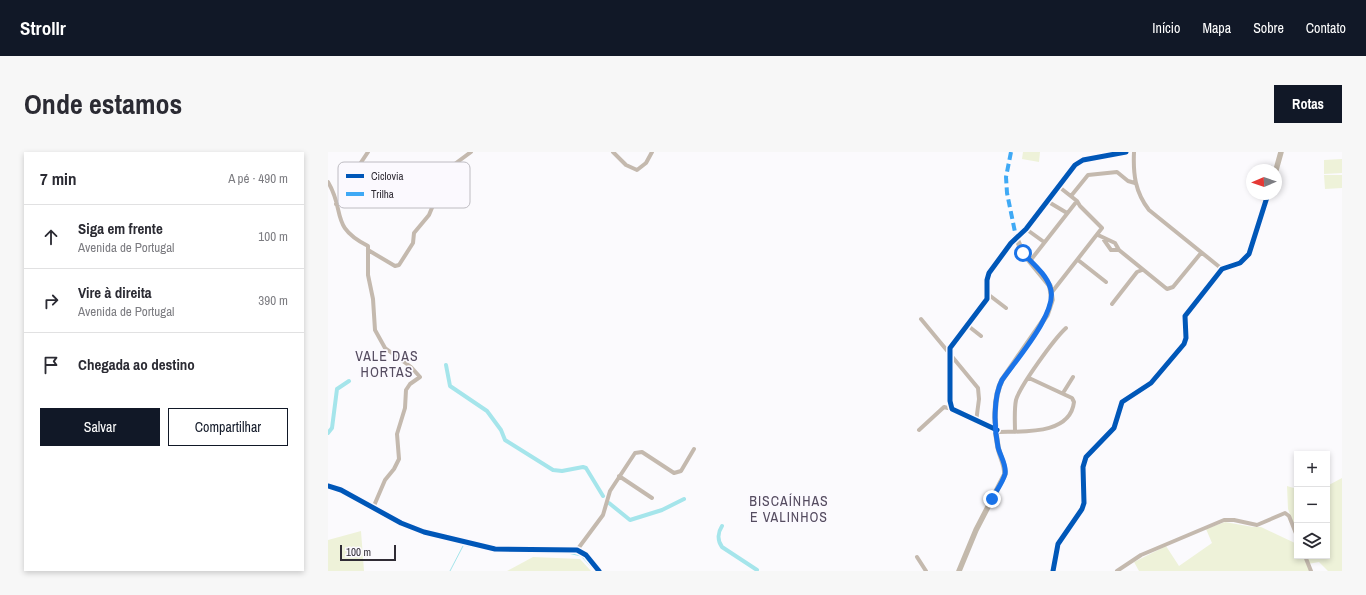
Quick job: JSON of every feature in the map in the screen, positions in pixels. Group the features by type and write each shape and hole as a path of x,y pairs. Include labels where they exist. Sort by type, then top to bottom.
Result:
{"street":[{"path":"361,162 368,152"},
{"path":"457,162 471,152"},
{"path":"613,152 637,170 646,163 652,152"},
{"path":"952,409 950,401 950,354 954,343 989,295 988,276 1016,237 1026,229 1058,186 1079,162 1092,157 1126,152"},
{"path":"1134,152 1135,183 1143,202 1149,210 1222,269"},
{"path":"1278,164 1281,152"},
{"path":"1071,196 1085,177 1090,174 1117,172 1128,181 1135,183"},
{"path":"328,182 342,225 352,238 368,246 368,275 373,299 375,330 385,348 411,367 420,377 410,384 406,390 405,408 397,434 399,459 394,469 385,480 374,508"},
{"path":"959,571 976,530 1005,474 1005,468 998,446 997,431 996,402 1000,385 1047,315 1050,307 1052,292 1102,230 1102,226 1084,210 1077,201 1058,186"},
{"path":"1053,571 1058,544 1082,510 1084,503 1083,467 1086,457 1114,428 1122,402 1151,383 1180,350 1186,338 1185,316 1222,269 1240,262 1249,254 1266,200"},
{"path":"1048,201 1067,214"},
{"path":"1030,260 1077,201"},
{"path":"368,250 395,266 399,265 413,243 414,233 429,215 432,208"},
{"path":"1026,229 1044,242"},
{"path":"1098,235 1104,240 1111,250 1119,250"},
{"path":"1016,237 1023,253 1046,280 1052,292"},
{"path":"1104,240 1115,243 1119,250 1142,270 1164,287 1170,289 1201,253"},
{"path":"1078,260 1106,282"},
{"path":"1112,304 1136,272 1142,270"},
{"path":"989,295 1006,308"},
{"path":"921,319 978,388 980,399 976,422"},
{"path":"967,325 981,336"},
{"path":"1015,432 1016,400 1053,342 1066,328"},
{"path":"1063,393 1073,377"},
{"path":"918,430 944,407 952,409 997,431 1015,432 1046,430 1063,421 1071,414 1074,402 1072,398 1029,378"},
{"path":"577,550 602,515 610,491 635,453 639,452 647,455 670,472 678,472 681,471 694,449"},
{"path":"620,476 651,498 646,501"},
{"path":"328,486 341,490 413,529 489,548 577,550 586,556 599,571"},
{"path":"1116,571 1141,555 1224,520 1234,520 1257,526 1285,513 1289,516 1294,528"},
{"path":"917,557 926,571"},
{"path":"1305,559 1311,571"}],"green space":[{"path":"1023,152 1040,152 1039,162 1022,159"},
{"path":"1342,159 1342,173 1324,174 1324,160"},
{"path":"1324,175 1342,175 1342,188 1325,189"},
{"path":"1342,478 1342,571 1328,571 1319,562 1308,564 1307,559 1330,559 1330,484"},
{"path":"1287,486 1294,488 1294,525 1288,509"},
{"path":"1225,522 1261,527 1294,543 1294,559 1304,559 1310,571 1139,571 1134,562 1166,546 1179,566 1212,543 1206,529"},
{"path":"361,531 364,571 328,571 328,540"},
{"path":"533,557 580,559 591,571 507,571"}],"waterway":[{"path":"446,365 450,386 487,411 501,430 505,440 553,470 562,471 583,467 586,468 603,496"},
{"path":"328,433 332,428 337,389 349,381"},
{"path":"609,503 630,520 662,510 684,499"},
{"path":"722,526 719,536 719,542 722,547 757,570"},
{"path":"450,571 463,546"},
{"path":"467,546 486,549"},
{"path":"509,552 568,553 581,556 595,571"}],"marked path":[{"path":"1011,152 1006,177 1007,193 1016,237"}],"cycle path":[{"path":"997,430 952,409 950,401 950,348 987,299 987,280 989,273 1011,243 1026,229 1075,165 1083,160 1126,152"},
{"path":"1053,571 1058,544 1082,509 1084,503 1083,467 1086,457 1114,428 1122,402 1151,383 1184,344 1186,338 1185,316 1222,269 1240,263 1249,254 1266,200"},
{"path":"328,486 341,490 401,523 424,532 495,549 577,550 586,555 599,571"}],"district":[{"name":"VALE DAS HORTAS","path":"387,364"},
{"name":"BISCAÍNHAS E VALINHOS","path":"789,510"}],"route":[{"path":"992,499 1005,474 1005,468 998,446 996,402 998,391 1002,380 1047,315 1052,300 1050,286 1023,253"}]}
